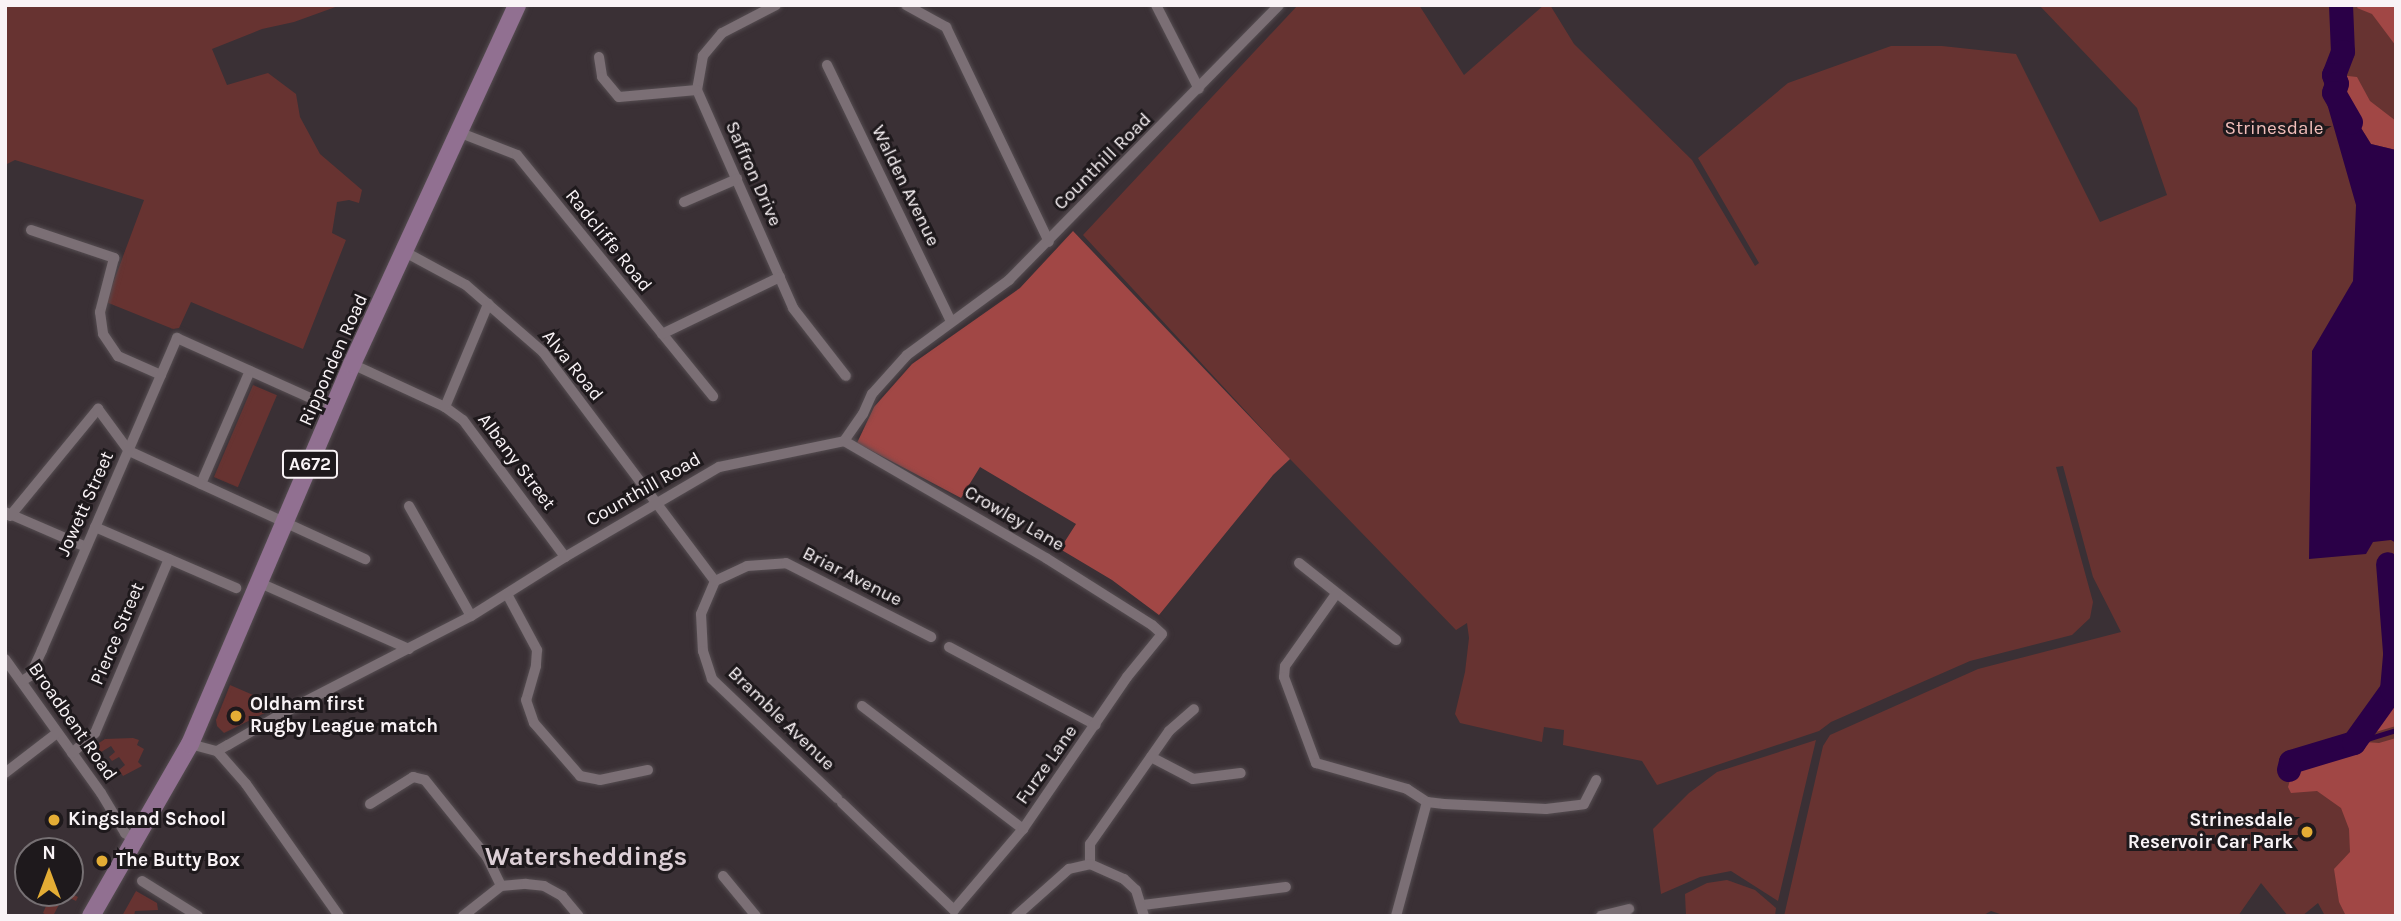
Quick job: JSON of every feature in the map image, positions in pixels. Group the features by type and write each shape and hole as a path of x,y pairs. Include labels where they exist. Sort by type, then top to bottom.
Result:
{"main road":[{"name":"Ripponden Road","path":"91,916 190,744 352,365 517,5"}],"street":[{"path":"599,57 601,77 619,97 697,90 703,56 722,33 776,5"},
{"path":"906,5 946,27 1049,242"},
{"path":"1156,5 1199,89"},
{"name":"Counthill Road","path":"217,751 285,712 471,616 565,557 719,467 844,441 888,374 907,355 1009,280 1279,5"},
{"name":"Walden Avenue","path":"827,65 951,321"},
{"name":"Saffron Drive","path":"697,90 793,308 846,376"},
{"name":"Radcliffe Road","path":"458,132 517,155 713,397"},
{"path":"684,202 737,179"},
{"path":"31,229 114,258 100,312 103,334 118,356 161,375"},
{"name":"Alva Road","path":"405,252 466,285 543,352 715,581"},
{"path":"662,334 780,277"},
{"path":"445,407 488,304"},
{"name":"Jowett Street","path":"22,681 30,676 177,338 250,371"},
{"name":"Albany Street","path":"352,365 445,407 463,420 565,557"},
{"path":"201,484 250,371 335,409"},
{"path":"86,547 7,514 98,409 129,451 365,559"},
{"name":"Crowley Lane","path":"844,441 1046,558 1162,634"},
{"path":"408,506 471,616"},
{"path":"96,527 236,588"},
{"name":"Pierce Street","path":"72,752 94,733 169,559"},
{"name":"Briar Avenue","path":"715,581 747,566 786,563 931,637"},
{"path":"1299,563 1396,640"},
{"name":"Bramble Avenue","path":"715,581 701,614 703,650 712,679 954,910"},
{"path":"260,583 409,649"},
{"path":"507,594 537,650 536,666 526,700 534,723 580,776 600,780 648,771"},
{"path":"1336,594 1285,666 1284,677 1316,763 1407,789 1427,803 1546,809 1584,804 1596,780"},
{"name":"Furze Lane","path":"954,910 1023,829 1097,725 1127,677 1162,634"},
{"path":"949,647 1097,725"},
{"name":"Broadbent Road","path":"5,659 72,752 125,833 134,839"},
{"path":"862,706 1023,829"},
{"path":"1090,864 1090,844 1169,731 1194,709"},
{"path":"5,773 57,733"},
{"path":"190,744 217,751 246,784 339,916"},
{"path":"1151,757 1193,779 1241,773"},
{"path":"370,804 413,777 425,780 487,857 501,886"},
{"path":"1396,916 1427,803"},
{"path":"1016,916 1069,869 1090,864 1125,878 1136,890 1143,910 1286,887"},
{"path":"723,876 756,916"},
{"path":"142,881 198,916"},
{"path":"463,916 501,886 544,886 562,896 579,916"},
{"path":"1601,916 1629,909"}],"green space":[{"path":"5,5 341,5 294,22 262,29 212,49 227,85 268,73 296,94 300,117 320,154 362,190 359,203 349,200 337,202 332,233 346,240 303,349 191,302 179,328 173,329 106,302 144,200 15,160 5,165"},
{"name":"Strinesdale","path":"1298,5 1419,5 1464,75 1544,5 1550,5 1574,44 1692,160 1755,266 1759,263 1698,158 1788,83 1891,46 1942,46 2016,54 2100,222 2167,195 2137,108 2040,6 2008,5 2396,5 2396,916 2325,916 2318,903 2302,916 2288,916 2261,883 2238,916 2006,916 1991,911 1982,916 1784,916 1823,746 1830,735 1978,669 2121,632 2093,577 2063,466 2056,467 2093,602 2090,618 2072,635 1970,661 1831,722 1819,731 1657,785 1642,761 1563,745 1564,730 1544,727 1542,742 1460,723 1455,714 1465,672 1469,638 1467,623 1456,630 1290,459 1083,235"},
{"path":"253,385 277,395 238,487 214,477"},
{"path":"230,685 279,706 224,733 217,726 216,720"},
{"path":"105,739 139,740 137,745 144,749 138,762 142,766 123,776 119,770 125,765 119,757 112,761 109,757 115,752 111,746 93,757 88,750"},
{"path":"1816,740 1778,901 1731,871 1700,877 1661,894 1653,829 1689,793 1717,772"},
{"path":"1727,880 1755,890 1776,908 1775,916 1686,916 1685,894 1707,883"},
{"path":"136,891 157,903 158,910 135,911 134,916 122,916"},
{"path":"46,907 58,907 53,916 43,913"}],"shaded area":[{"path":"2359,5 2396,5 2396,46 2372,14 2357,8"},
{"path":"2339,75 2357,77 2370,101 2396,121 2396,150 2371,144 2340,94 2344,84"},
{"path":"2324,93 2340,94 2371,144 2396,150 2396,543 2391,540 2373,542 2366,554 2309,559 2312,351 2353,281 2356,205"},
{"path":"1073,231 1290,459 1273,475 1159,615 1112,580 1060,549 1076,524 980,467 961,498 857,443 874,407 912,364 1020,288"},
{"path":"2396,694 2396,726 2362,736"},
{"path":"2396,738 2396,916 2346,916 2339,902 2334,869 2350,852 2349,829 2341,808 2317,791 2291,793 2288,787 2295,763 2365,742 2379,743"}],"waterway":[{"path":"2341,5 2343,52 2334,75 2337,84 2334,93 2351,122"},
{"path":"2289,770 2291,762 2354,743 2392,690 2395,652 2388,564"},
{"path":"2354,743 2396,730"}],"place":[{"name":"Oldham first Rugby League match","path":"236,716"},
{"name":"Kingsland School","path":"54,820"},
{"name":"Strinesdale Reservoir Car Park","path":"2307,832"},
{"name":"The Butty Box","path":"102,861"}],"district":[{"name":"Watersheddings","path":"586,857"}]}
